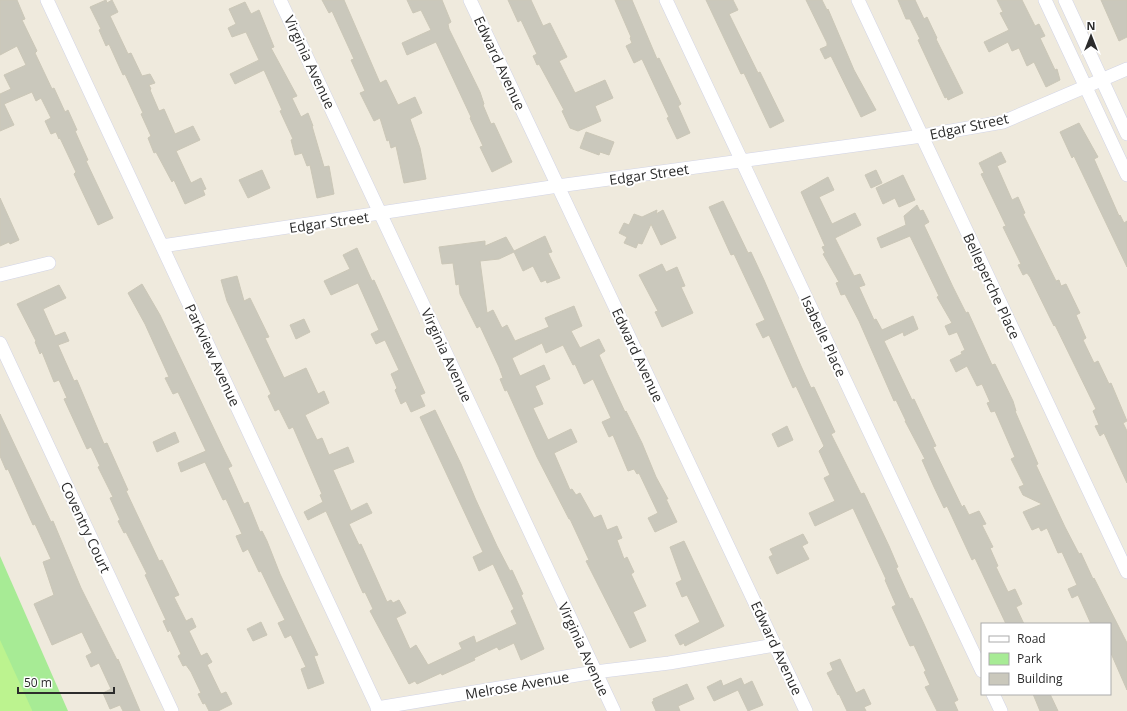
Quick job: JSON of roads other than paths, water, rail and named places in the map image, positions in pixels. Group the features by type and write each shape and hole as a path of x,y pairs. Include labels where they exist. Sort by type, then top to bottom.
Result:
{"street":[{"name":"Parkview Avenue","path":"46,0 378,710"},
{"name":"Virginia Avenue","path":"280,0 382,214 614,711"},
{"name":"Edward Avenue","path":"470,0 806,711"},
{"name":"Isabelle Place","path":"666,0 981,669"},
{"name":"Belleperche Place","path":"858,0 1127,572"},
{"path":"1045,0 1127,175"},
{"path":"1065,0 1127,134"},
{"name":"Edgar Street","path":"162,246 382,214 558,186 922,136 1003,122 1086,88 1127,69"},
{"path":"0,275 49,263"},
{"name":"Coventry Court","path":"0,343 172,711"},
{"name":"Melrose Avenue","path":"378,710 595,672 669,664 775,645"},
{"path":"993,695 1001,711"}]}
